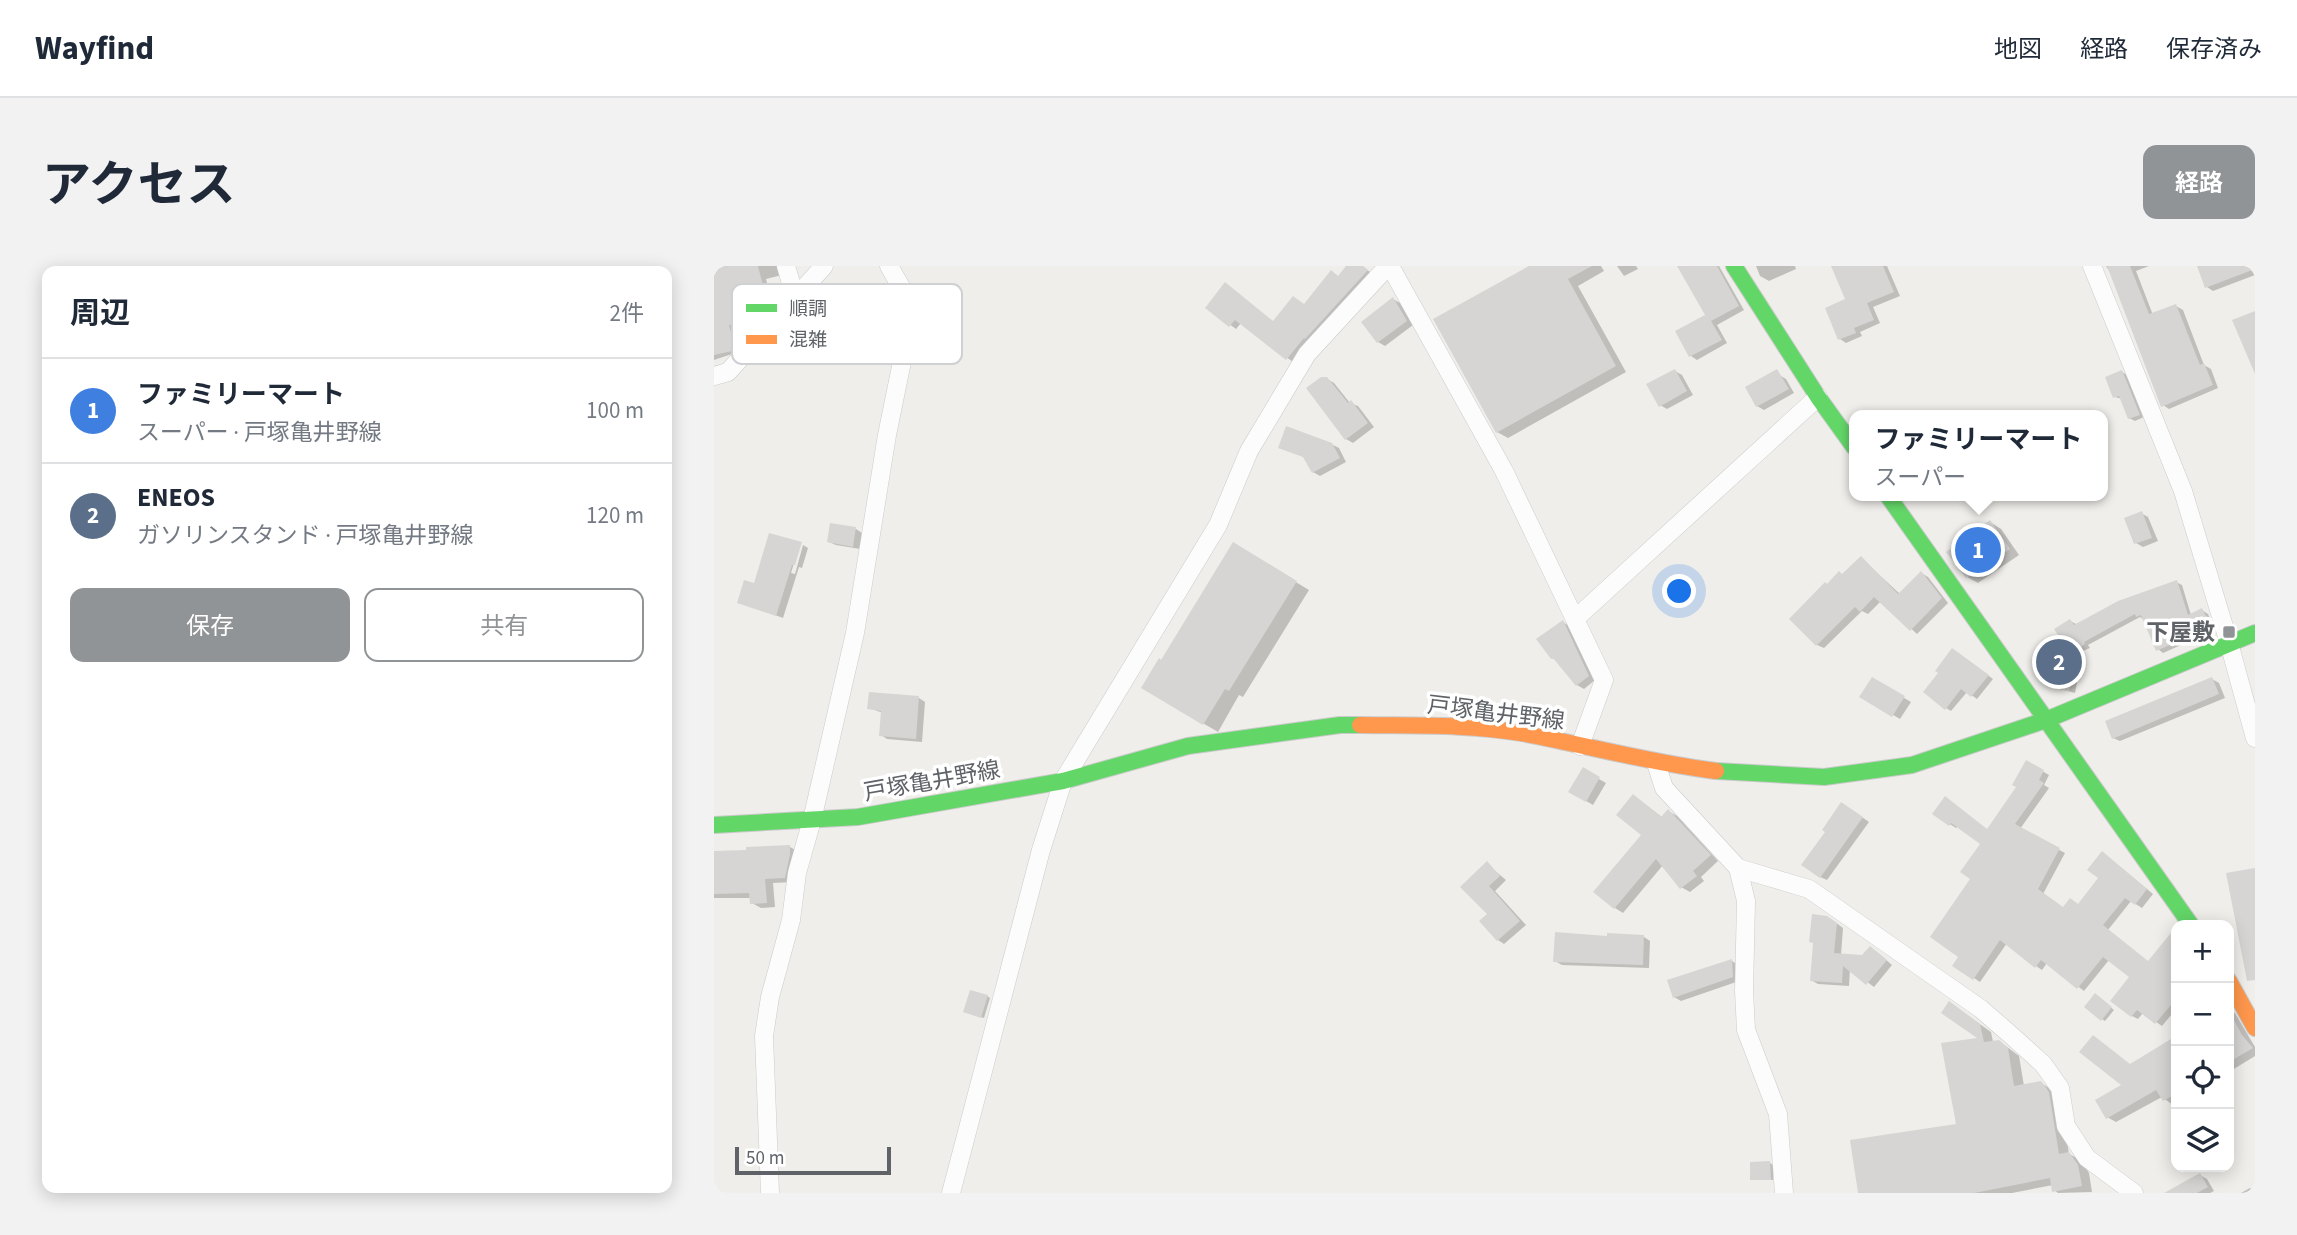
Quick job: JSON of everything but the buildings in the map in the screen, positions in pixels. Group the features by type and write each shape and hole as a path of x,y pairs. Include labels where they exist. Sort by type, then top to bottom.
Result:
{"main road":[{"path":"1734,266 1818,397 1849,440"},
{"path":"1892,501 2187,920"},
{"name":"戸塚亀井野線","path":"714,825 859,817 1063,781 1188,746 1340,725 1450,727 1518,733 1656,763 1741,774 1824,777 1912,765 2046,720 2255,633"},
{"path":"2230,983 2255,1028"}],"street":[{"path":"786,266 791,284"},
{"path":"807,284 824,266"},
{"path":"889,266 899,284"},
{"path":"951,1193 1041,850 1063,781 1218,525 1249,451 1307,354 1389,266 1504,471 1604,680 1580,746"},
{"path":"2092,266 2183,491 2255,738"},
{"path":"714,376 728,372 735,364"},
{"path":"770,1193 764,1036 769,997 791,920 797,873 812,820 855,633 887,435 902,364"},
{"path":"1575,620 1818,397"},
{"path":"1656,763 1664,788 1738,868 1746,901 1746,1030 1778,1114 1784,1193"},
{"path":"1738,868 1809,889 1981,1009 2043,1064 2055,1080 2060,1088 2066,1126 2087,1158 2134,1193"}],"traffic: fast":[{"path":"1734,266 1818,397 1849,440"},
{"path":"1892,501 2187,920"},
{"path":"1716,771 1824,777 1912,765 2046,720 2255,633"},
{"path":"714,825 858,817 1063,781 1188,746 1340,725 1360,725"}],"traffic: slow":[{"path":"1360,725 1501,730 1716,771"},
{"path":"2230,983 2255,1028"}],"place":[{"name":"ファミリーマート","path":"1978,550"},
{"name":"下屋敷","path":"2229,632"},
{"name":"ENEOS","path":"2059,662"}]}
